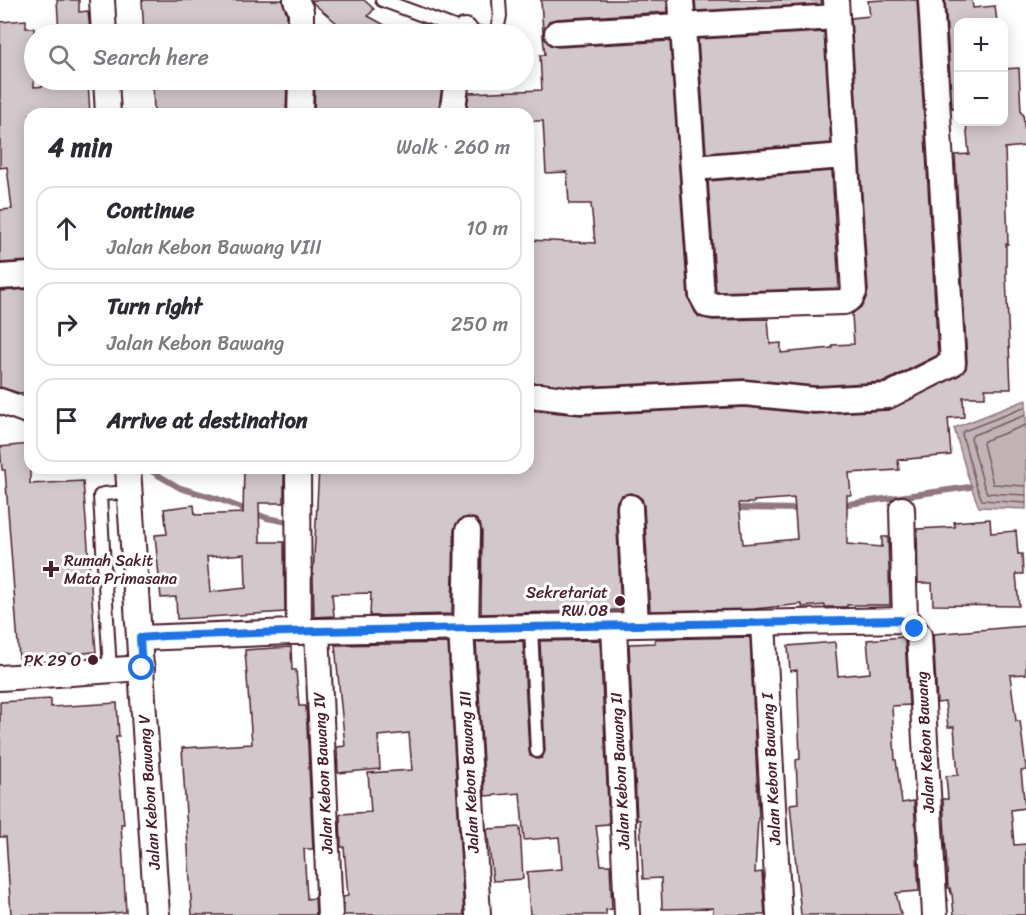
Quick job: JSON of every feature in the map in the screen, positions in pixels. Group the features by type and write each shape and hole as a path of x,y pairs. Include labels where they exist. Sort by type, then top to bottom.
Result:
{"street":[{"path":"102,0 103,24"},
{"path":"296,0 301,11 301,24"},
{"path":"557,33 683,25 836,9 854,292 851,298 844,302 715,306 707,305 702,296 683,25 681,0"},
{"path":"534,396 580,401 745,393 815,400 888,396 953,363 931,0"},
{"path":"107,90 108,108"},
{"path":"300,108 301,90"},
{"path":"453,108 456,90"},
{"path":"693,168 844,156"},
{"path":"0,277 24,275"},
{"path":"0,401 24,410"},
{"name":"Jalan Kebon Bawang IV","path":"298,474 298,523 330,915"},
{"name":"Jalan Kebon Bawang V","path":"129,480 157,915"},
{"name":"Jalan Kebon Bawang II","path":"627,915 625,626 630,507"},
{"path":"140,638 308,632 905,620 902,509"},
{"name":"Jalan Kebon Bawang III","path":"468,531 464,629 478,915"},
{"name":"Jalan Kebon Bawang","path":"905,620 919,635 935,915"},
{"name":"Jalan Kebon Bawang I","path":"763,623 778,915"},
{"path":"0,678 142,668"}],"lane":[{"path":"382,0 448,24"},
{"path":"498,24 499,0"},
{"path":"110,671 100,496 129,480"},
{"path":"531,628 537,751"}],"water":[{"path":"1026,400 1026,509 979,507 954,428"}],"building":[{"path":"57,0 79,0 79,12 88,11 89,24 58,24"},
{"path":"142,0 282,0 287,14 287,24 143,24"},
{"path":"312,0 364,0 374,9 368,16 383,24 338,24"},
{"path":"541,0 667,0 668,12 556,19 549,21 543,32"},
{"path":"695,0 821,0 822,4 696,11"},
{"path":"917,0 938,355 884,382 815,386 744,379 581,387 534,383 534,240 595,243 591,204 569,204 567,172 546,173 543,121 534,121 534,108 467,108 469,93 542,90 540,55 545,55 543,36 550,45 558,47 670,41 688,297 695,312 699,317 713,320 768,319 770,344 781,343 781,353 854,344 852,314 863,305 868,291 851,18 870,16 868,1"},
{"path":"945,0 972,0 973,8 995,6 996,18 954,18 954,108 952,108"},
{"path":"26,20 24,24 24,90 88,90 90,108 24,108 24,261 0,263 0,210 12,209 7,167 0,168 0,22"},
{"path":"824,32 831,143 706,153 698,39"},
{"path":"1019,68 1021,113 1023,113 1026,146 1005,148 1008,244 1006,244 1006,276 1011,389 985,389 985,397 963,397 964,417 948,418 951,455 898,460 899,470 849,473 851,495 847,495 847,544 882,547 882,537 888,537 890,605 802,607 802,604 754,609 650,611 644,506 642,499 630,493 622,495 617,501 616,508 621,610 481,614 482,531 476,519 468,517 461,519 454,530 452,614 370,616 371,593 332,594 334,616 314,617 313,575 319,474 534,474 534,411 581,415 745,407 814,414 889,410 960,375 966,369 967,362 955,155 969,154 966,126 1008,126 1008,69","holes":["794,498 797,539 743,544 739,503"]},
{"path":"153,90 287,90 286,108 154,108"},
{"path":"315,90 442,90 439,108 314,108"},
{"path":"832,171 839,288 716,292 708,181"},
{"path":"24,289 24,393 0,387 0,291"},
{"name":"Rumah Sakit Mata Primasana","path":"24,445 24,474 30,474 30,484 83,481 96,652 19,658 5,470 2,470 0,447"},
{"path":"244,474 284,474 284,503 259,503 260,542 284,542 285,612 177,619 176,597 161,598 155,535 167,534 164,509 194,505 195,515 243,513","holes":["245,554 246,588 210,592 207,557"]},
{"path":"990,519 991,533 1016,531 1018,554 1022,554 1023,574 1016,574 1019,606 933,605 932,583 918,583 917,529 955,527 954,522"},
{"path":"1026,626 1026,674 1010,675 1016,721 1020,721 1026,768 1021,771 1025,808 1011,810 1014,845 1026,844 1026,915 954,915 952,894 948,888 943,799 948,799 946,776 958,775 954,727 948,727 945,702 937,703 933,634"},
{"path":"750,637 759,818 755,873 762,872 765,915 713,915 713,908 662,909 661,878 643,879 640,820 637,820 629,644 655,643 655,639"},
{"path":"903,637 909,705 892,706 895,760 902,803 914,801 919,891 896,893 901,915 801,915 790,804 798,803 796,760 800,759 797,670 790,671 788,646 835,642 838,676 870,673 867,640"},
{"path":"600,640 609,824 596,825 601,865 610,865 612,909 606,910 606,915 530,915 527,872 562,869 559,837 524,840 520,793 485,796 476,642 523,641 529,751 530,756 537,759 542,758 545,751 540,641"},
{"path":"448,643 464,915 344,915 343,897 348,896 344,847 341,847 340,814 371,812 368,773 412,770 409,733 378,736 380,769 338,773 337,747 345,746 335,645"},
{"path":"291,647 292,670 296,670 299,706 306,706 313,849 304,849 307,899 315,898 316,915 192,915 182,748 252,744 245,650"},
{"path":"51,699 51,707 117,703 119,737 116,737 124,824 121,824 126,912 92,915 11,915 6,837 0,837 0,702"},
{"path":"520,827 523,879 493,881 487,829"}],"waterway":[{"path":"156,474 180,488 218,499 267,518 293,523"},
{"path":"841,505 970,487"},
{"path":"734,508 801,509"}],"place":[{"name":"Rumah Sakit Mata Primasana","path":"51,569"},
{"name":"Sekretariat RW 08","path":"620,601"},
{"name":"PK 29 O","path":"93,660"}],"route":[{"path":"142,668 140,638 164,636 900,620 905,620 915,629"}]}
